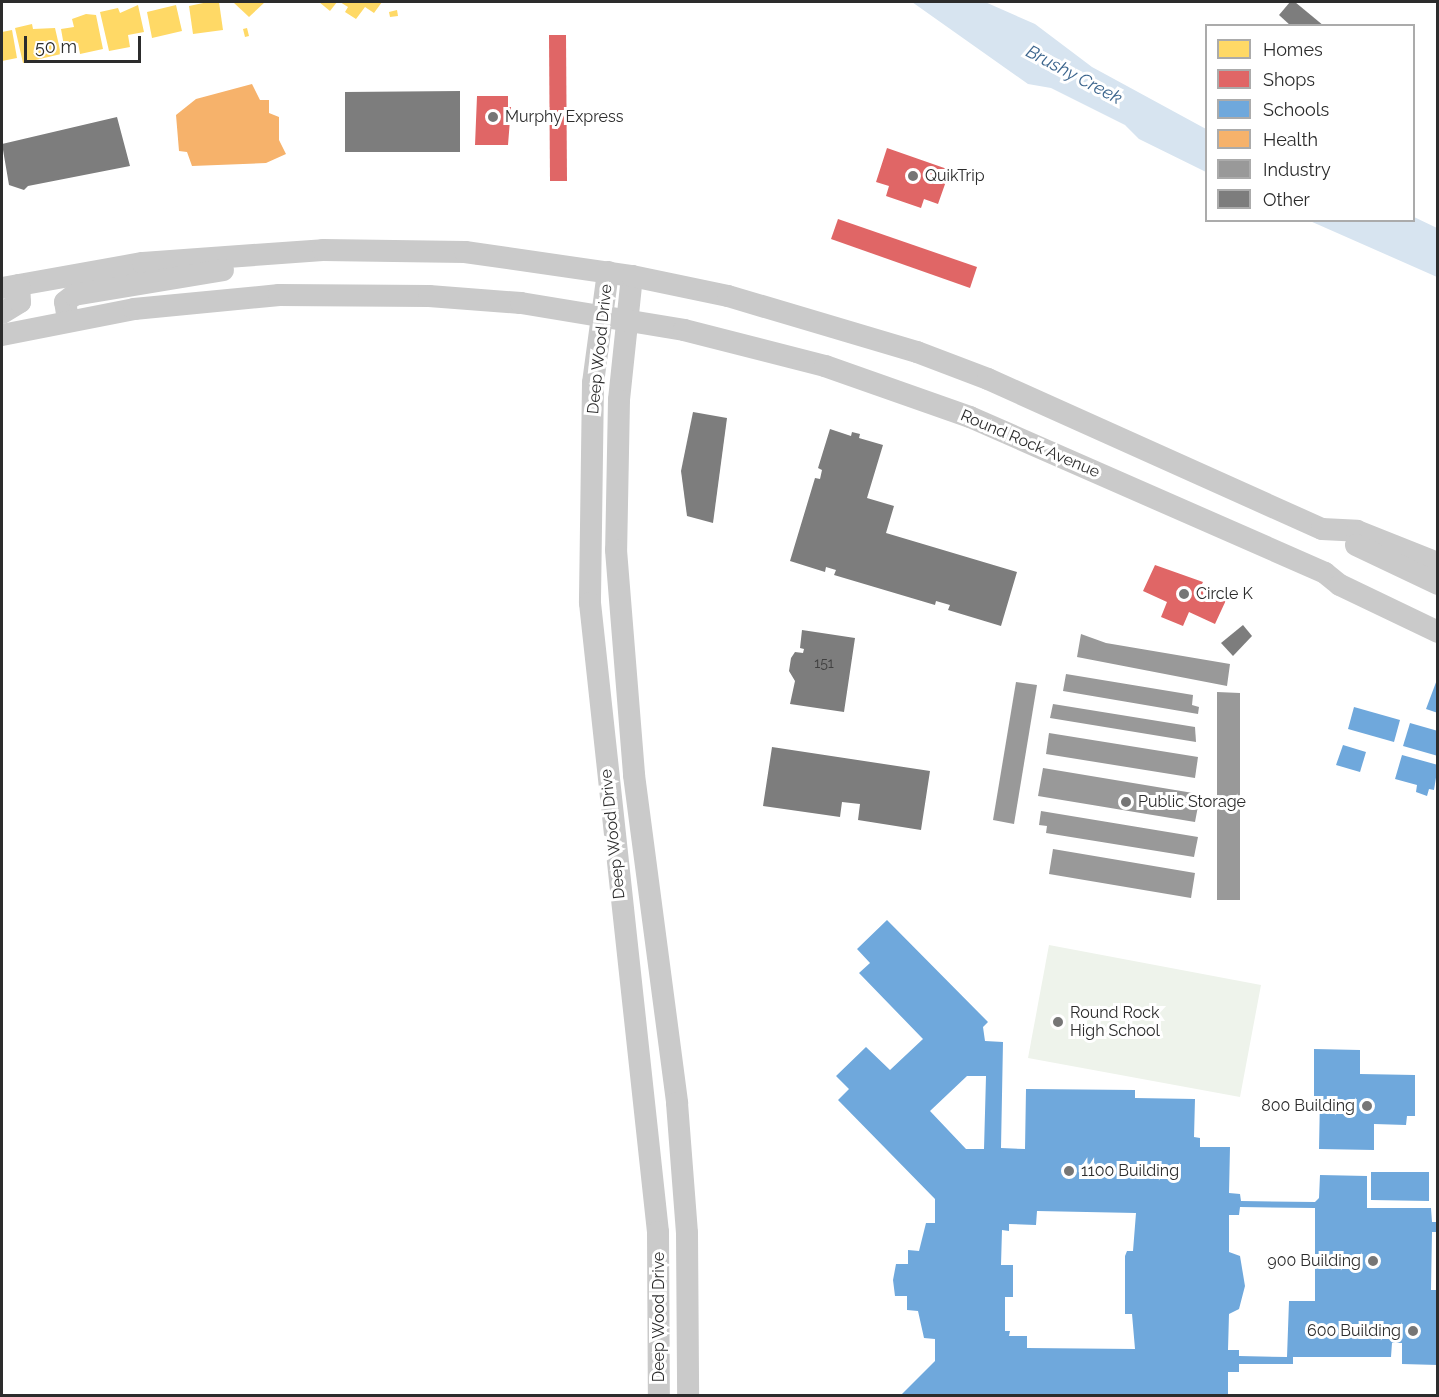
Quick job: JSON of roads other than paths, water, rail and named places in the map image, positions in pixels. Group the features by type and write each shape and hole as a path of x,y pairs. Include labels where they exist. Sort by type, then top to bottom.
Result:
{"main road":[{"path":"68,321 65,302 74,295 255,267 280,252"},
{"path":"2,313 20,302 10,287 143,263 280,252 465,252 632,276 728,296 926,356 1078,419 1322,529 1437,584"},
{"name":"Deep Wood Drive","path":"608,272 592,417 590,603 658,1232 659,1395"},
{"name":"Deep Wood Drive","path":"632,276 619,400 616,550 634,775 677,1103 687,1233 688,1395"},
{"name":"Round Rock Avenue","path":"2,335 68,321 193,301 279,295 479,300 627,318 764,350 923,399 1325,573 1340,585 1437,632"},
{"path":"1322,529 1358,531 1437,563"},
{"path":"1325,573 1437,616"}],"water":[{"name":"Brushy Creek","path":"912,2 985,2 1035,24 1092,67 1205,128 1205,172 1139,139 1125,125 1051,88 1028,84"},
{"path":"1415,217 1437,228 1437,277 1312,222 1415,222"}],"place":[{"name":"Murphy Express","path":"493,117"},
{"name":"QuikTrip","path":"913,176"},
{"name":"Circle K","path":"1184,594"},
{"name":"Public Storage","path":"1126,802"},
{"name":"Round Rock High School","path":"1058,1022"},
{"name":"800 Building","path":"1367,1106"},
{"name":"1100 Building","path":"1069,1171"},
{"name":"900 Building","path":"1373,1261"},
{"name":"600 Building","path":"1413,1331"}]}
